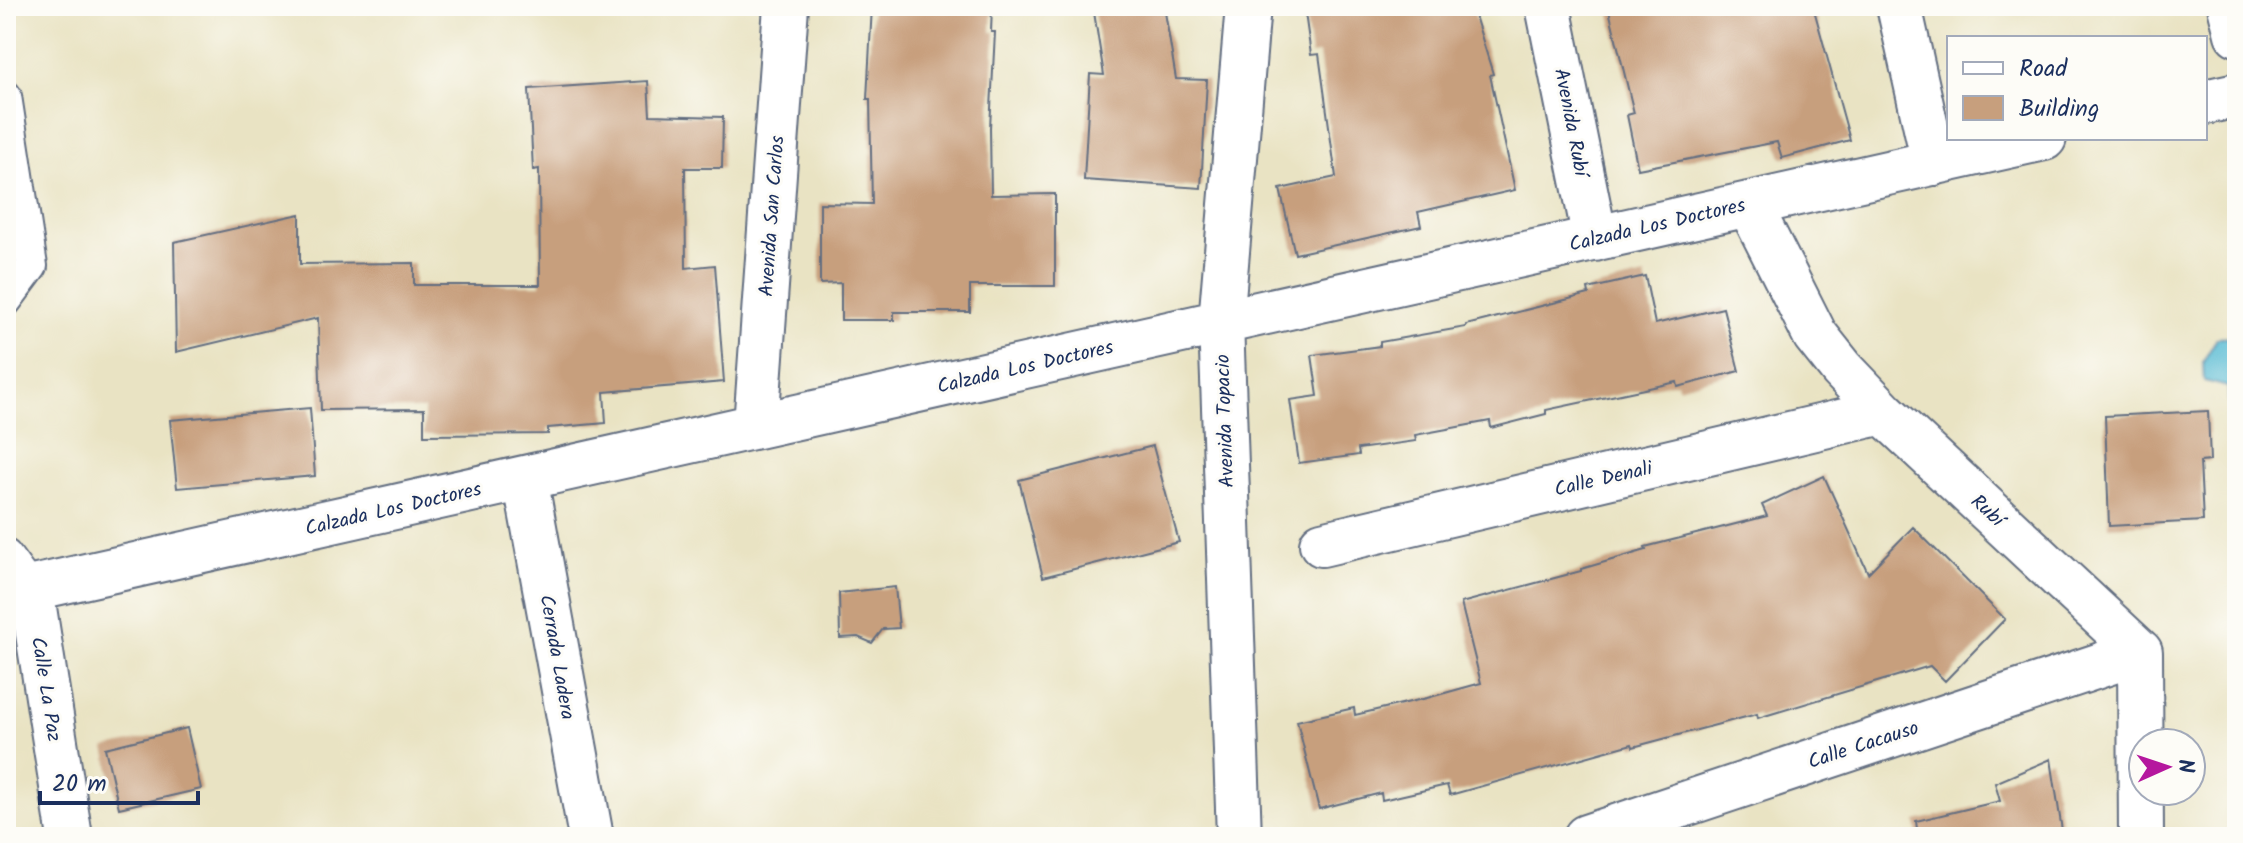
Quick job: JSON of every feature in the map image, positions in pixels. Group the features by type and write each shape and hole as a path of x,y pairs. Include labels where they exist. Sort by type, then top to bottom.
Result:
{"street":[{"name":"Avenida San Carlos","path":"756,426 786,6"},
{"name":"Avenida Topacio","path":"1239,837 1221,322 1248,6"},
{"name":"Avenida Rubí","path":"1548,6 1595,239"},
{"path":"1899,6 1934,163"},
{"path":"2230,6 2237,34"},
{"path":"2207,102 2237,95"},
{"name":"Calzada Los Doctores","path":"19,592 2035,140"},
{"name":"Rubí","path":"1749,204 1815,335 1842,369 1883,412 2140,652"},
{"name":"Calle Denali","path":"1322,544 1883,412"},
{"name":"Cerrada Ladera","path":"525,478 591,837"},
{"name":"Calle La Paz","path":"19,592 70,837"},
{"path":"2140,652 2141,837"},
{"name":"Calle Cacauso","path":"1586,837 2140,652"}],"lane":[{"path":"6,96 32,266 6,301"},
{"path":"6,555 19,592"}],"water":[{"path":"2237,337 2237,475 2233,475 2228,387 2204,381 2203,362 2217,338"}],"building":[{"path":"872,6 992,6 991,32 995,32 990,128 991,195 1055,194 1055,286 970,286 970,312 894,312 894,320 841,320 841,283 820,284 820,203 872,204 870,99 867,99"},
{"path":"1093,6 1164,6 1176,79 1207,80 1201,188 1084,180 1090,74 1104,75"},
{"path":"1304,6 1472,6 1493,74 1490,75 1515,190 1418,212 1421,226 1295,254 1280,189 1336,177 1319,54 1311,55"},
{"path":"1608,6 1813,6 1850,140 1782,158 1777,142 1638,169 1627,115 1634,113"},
{"path":"648,81 650,115 723,117 722,168 685,168 686,268 715,265 724,382 604,392 606,423 548,428 548,434 424,435 424,409 321,410 318,318 176,352 174,242 300,214 300,264 414,263 414,285 540,285 539,169 533,170 529,89"},
{"path":"1645,276 1655,324 1723,308 1739,371 1678,387 1677,382 1546,410 1546,414 1491,428 1490,421 1415,435 1416,441 1358,449 1359,455 1299,463 1290,400 1318,396 1312,355 1380,346 1380,342 1466,327 1589,294 1588,289"},
{"path":"310,408 315,476 177,488 170,420"},
{"path":"2208,411 2210,461 2200,462 2203,521 2109,526 2105,416"},
{"path":"1153,446 1179,542 1043,577 1019,480"},
{"path":"1824,476 1868,573 1913,527 2005,619 1945,681 1930,666 1758,718 1757,714 1633,747 1632,744 1450,795 1447,785 1382,800 1381,793 1319,809 1297,721 1354,708 1355,715 1481,683 1461,603 1581,571 1646,550 1645,547 1767,516 1762,505"},
{"path":"895,587 899,628 883,629 872,643 858,637 840,638 839,593"},
{"path":"187,728 201,789 119,808 105,748"},
{"path":"2051,759 2063,837 1918,837 1916,821 2000,801 1995,783"}]}
